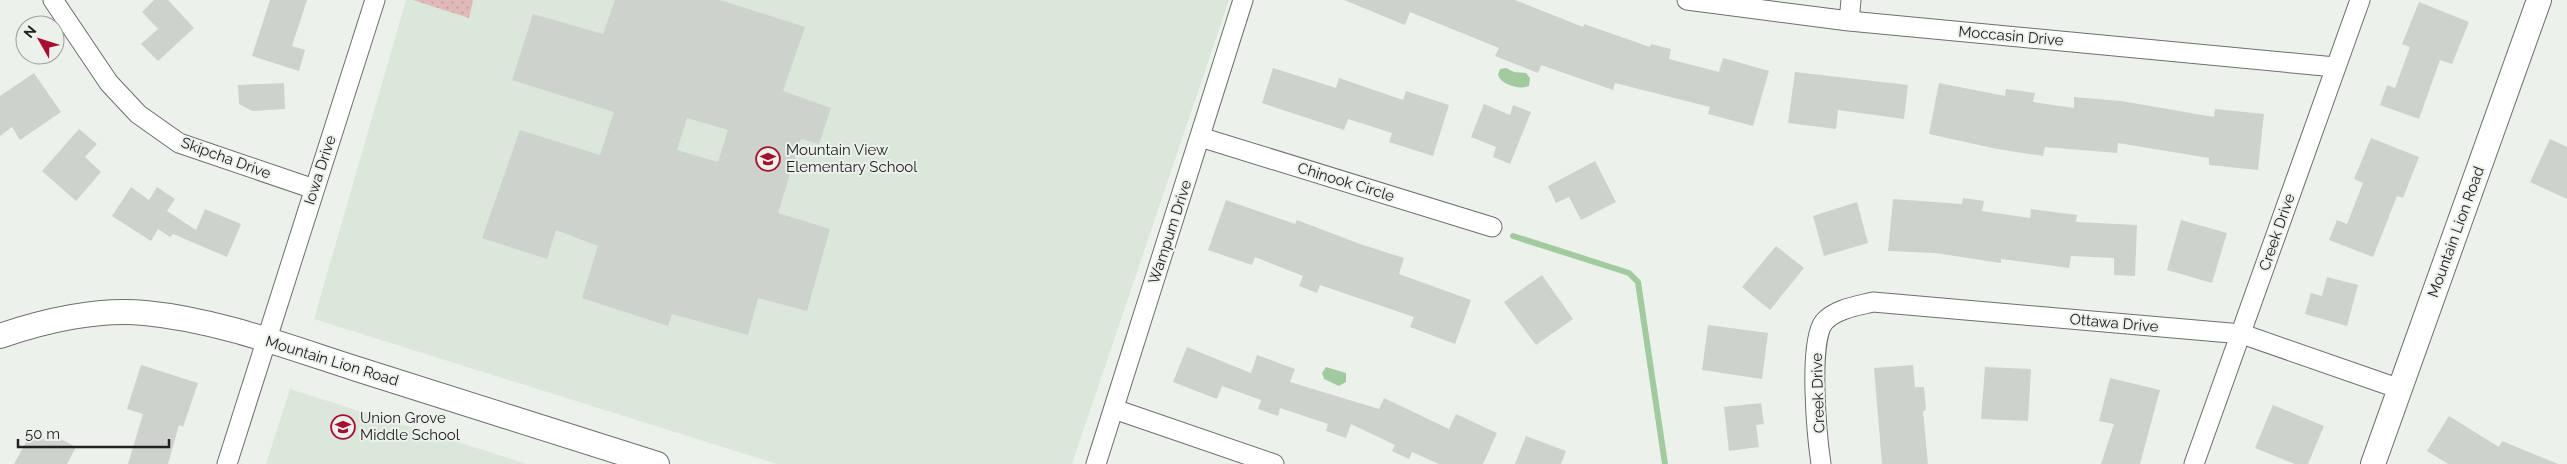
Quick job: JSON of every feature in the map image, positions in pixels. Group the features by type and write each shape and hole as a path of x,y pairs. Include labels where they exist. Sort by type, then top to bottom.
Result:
{"street":[{"name":"Skipcha Drive","path":"53,0 109,84 138,114 179,143 314,189"},
{"name":"Iowa Drive","path":"228,464 375,0"},
{"name":"Wampum Drive","path":"1096,464 1243,0"},
{"name":"Moccasin Drive","path":"1687,0 1849,21 2335,67"},
{"path":"1849,21 1851,0"},
{"name":"Creek Drive","path":"2194,464 2360,0"},
{"name":"Mountain Lion Road","path":"2373,464 2539,0"},
{"name":"Chinook Circle","path":"1200,137 1492,227"},
{"name":"Ottawa Drive","path":"1824,323 1844,309 1873,302 2242,334 2400,389"},
{"name":"Mountain Lion Road","path":"0,336 60,319 98,314 143,312 200,321 267,340 657,464"},
{"name":"Creek Drive","path":"1821,464 1814,354 1824,323"},
{"path":"1114,409 1274,464"}],"shaded area":[{"name":"Mountain View Elementary School","path":"406,0 1229,0 1072,464 777,464 314,319"},
{"path":"413,0 473,0 469,18"},
{"path":"1506,68 1514,72 1526,73 1530,78 1529,86 1516,87 1503,82 1498,75 1500,69"},
{"path":"1326,367 1346,373 1346,382 1339,386 1324,379 1322,373"},
{"name":"Union Grove Middle School","path":"290,389 527,464 266,464"}],"building":[{"path":"154,0 168,0 194,28 158,61 141,44 158,29 142,12"},
{"path":"270,0 307,0 292,46 305,50 299,71 252,56"},
{"path":"615,0 720,0 805,27 783,91 831,108 819,144 801,139 778,213 830,229 807,311 758,298 748,335 672,314 668,326 582,298 598,246 556,230 547,259 482,238 520,130 600,155 614,112 512,80 533,14 603,34","holes":["687,118 728,130 718,162 677,150"]},
{"path":"1344,0 1515,0 1583,27 1584,24 1650,47 1651,44 1671,49 1669,59 1719,72 1723,58 1769,71 1753,126 1708,114 1710,107 1615,83 1613,90 1541,65 1538,73 1495,56 1499,48 1410,12 1405,25"},
{"path":"2419,2 2469,22 2452,64 2440,60 2419,119 2380,105 2387,85 2395,88 2410,47 2402,44"},
{"path":"1273,68 1336,88 1339,78 1403,100 1406,91 1449,105 1433,156 1389,142 1392,133 1348,119 1344,130 1262,103"},
{"path":"1795,72 1908,85 1904,119 1838,110 1836,129 1788,123"},
{"path":"34,73 61,112 20,140 12,127 0,136 0,96"},
{"path":"284,83 285,109 252,111 239,104 238,85"},
{"path":"1939,83 2005,96 2006,89 2035,93 2033,102 2074,108 2074,97 2121,101 2214,117 2215,109 2264,114 2258,170 2209,165 2209,158 2118,143 2117,153 2045,147 2043,156 1997,149 1929,134"},
{"path":"1484,104 1510,115 1513,105 1531,112 1510,164 1493,157 1496,147 1471,137"},
{"path":"79,129 97,144 85,157 101,172 76,201 42,171"},
{"path":"2371,138 2419,157 2403,198 2397,196 2373,257 2329,240 2337,220 2347,224 2363,183 2354,179"},
{"path":"2550,139 2567,147 2567,199 2530,182"},
{"path":"1595,161 1616,202 1581,220 1569,197 1556,203 1548,186"},
{"path":"131,187 149,200 157,187 175,199 167,211 196,230 205,209 241,224 227,257 173,234 170,237 158,229 151,241 112,216"},
{"path":"1963,198 1984,201 1982,211 2030,218 2031,209 2077,215 2076,222 2137,225 2135,276 2114,275 2114,258 2071,256 2069,268 2001,259 2001,263 1935,253 1888,251 1893,199 1962,204"},
{"path":"1226,200 1295,224 1297,220 1360,244 1404,258 1399,274 1471,300 1455,344 1410,327 1414,317 1320,285 1317,293 1299,286 1303,276 1255,257 1252,265 1208,250"},
{"path":"1857,202 1868,243 1824,256 1813,216"},
{"path":"2181,220 2227,233 2212,283 2167,270"},
{"path":"1776,246 1804,268 1770,310 1742,287"},
{"path":"1542,275 1573,319 1536,345 1504,302"},
{"path":"2327,277 2358,285 2347,326 2305,314 2311,293 2322,296"},
{"path":"1708,325 1768,333 1762,379 1702,370"},
{"path":"1187,347 1251,373 1257,355 1295,369 1290,382 1379,409 1384,398 1449,429 1456,414 1497,433 1483,464 1439,464 1412,452 1409,459 1392,451 1395,445 1351,424 1346,438 1326,431 1328,424 1280,408 1278,416 1258,409 1261,400 1222,386 1217,399 1173,382"},
{"path":"141,365 198,383 183,427 179,425 168,464 128,464 143,414 127,409"},
{"path":"1913,365 1915,387 1924,387 1926,410 1923,411 1928,464 1882,464 1874,368"},
{"path":"1985,367 2031,369 2028,421 1981,419"},
{"path":"2110,378 2160,390 2140,464 2101,464 2114,424 2099,421"},
{"path":"1761,403 1764,424 1756,425 1759,447 1729,451 1724,407"},
{"path":"2273,405 2324,426 2308,464 2295,464 2255,448"},
{"path":"2449,416 2499,447 2502,441 2558,464 2448,464 2427,451"},
{"path":"31,433 47,441 51,434 76,447 67,464 14,464"},
{"path":"1526,436 1566,451 1561,464 1515,464"}],"waterway":[{"path":"1513,236 1629,273 1638,282 1665,464"}],"place":[{"name":"Mountain View Elementary School","path":"768,159"},
{"name":"Union Grove Middle School","path":"343,427"}]}
